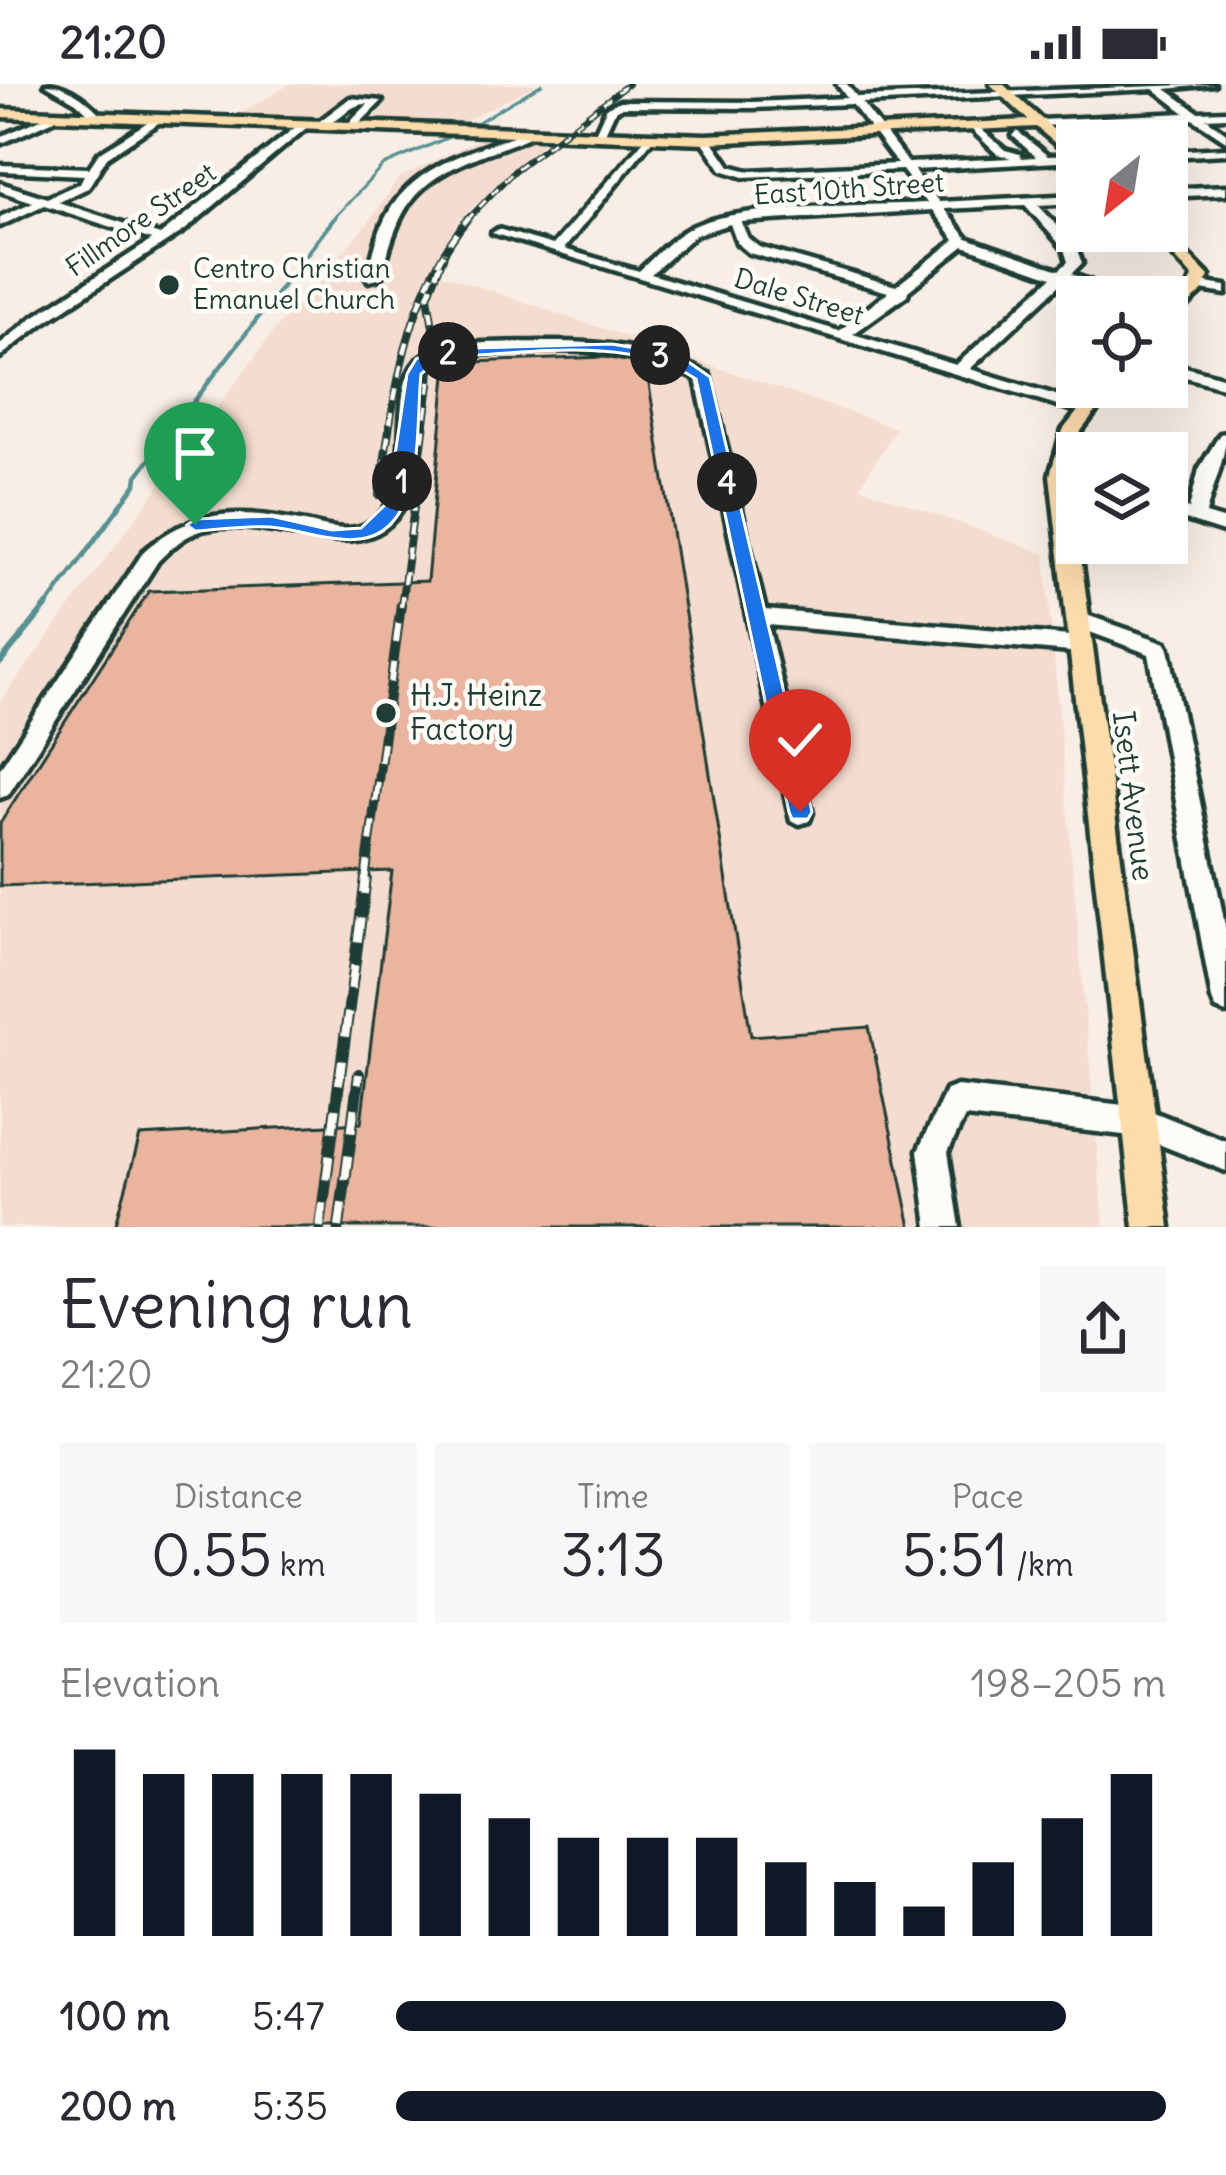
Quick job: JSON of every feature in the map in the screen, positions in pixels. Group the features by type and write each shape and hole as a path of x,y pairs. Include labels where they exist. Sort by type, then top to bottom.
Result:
{"main road":[{"path":"1001,88 1056,138"},
{"path":"0,112 706,139 1040,123"},
{"path":"1179,252 1198,271 1199,286 1188,296"},
{"name":"Isett Avenue","path":"1072,432 1086,409"},
{"name":"Isett Avenue","path":"1075,564 1152,1227"}],"street":[{"path":"50,84 97,116"},
{"path":"842,84 962,241 1064,276 1075,256 1028,201"},
{"path":"599,135 611,109 620,104 855,101 1001,88 1209,84"},
{"path":"1154,85 1226,138"},
{"name":"Fillmore Street","path":"1,350 37,321 164,240 313,124 354,100 377,101 351,126"},
{"path":"1040,123 1226,114"},
{"path":"0,141 57,115"},
{"path":"0,222 84,185 103,155 161,118"},
{"path":"975,127 1006,154 1056,157"},
{"path":"374,278 388,225 409,191 469,158 531,133"},
{"path":"1017,134 1043,157"},
{"path":"557,249 639,155 649,137"},
{"path":"706,139 726,168 748,175 1043,157"},
{"path":"1188,153 1226,151"},
{"path":"0,168 91,172"},
{"path":"0,187 164,240"},
{"path":"1188,192 1226,190"},
{"path":"1207,191 1226,206"},
{"name":"East 10th Street","path":"642,274 698,228 765,215 1056,200"},
{"path":"735,222 747,247 902,292"},
{"name":"Dale Street","path":"498,233 1086,409"},
{"path":"843,335 962,241"},
{"path":"960,370 1056,283"},
{"path":"1199,286 1226,290"},
{"path":"0,788 151,556 170,539 195,525 232,521 271,521 332,536 364,534 380,524 396,503 402,480 414,374 422,362 438,353 640,350 675,359 703,377 800,812"},
{"path":"1188,373 1226,383"},
{"path":"1196,518 1208,469 1224,442"},
{"path":"1188,515 1226,527"},
{"path":"759,617 1080,633 1159,649 1226,999"},
{"path":"944,1227 933,1150 957,1101 1141,1123 1226,1156"}],"shaded area":[{"path":"290,84 537,84 463,122 238,115"},
{"path":"488,135 548,138 459,221 430,270 896,428 860,487 1045,554 1104,1227 0,1227 0,702 273,332 368,223 399,178"}],"building":[{"name":"H.J. Heinz Factory","path":"605,357 646,365 751,1036 869,1027 911,1227 115,1227 140,1136 361,1123 392,871 0,886 0,823 149,591 427,581 447,363"}],"waterway":[{"path":"332,220 384,165 463,131 542,84"},
{"path":"46,607 136,484 137,476 335,217"},
{"path":"0,663 48,604"}],"railway":[{"path":"467,220 515,170 628,84"},
{"path":"379,495 397,384 416,314 447,248 469,217"},
{"path":"401,607 430,384 433,327 428,296 445,252"},
{"path":"365,881 401,604"},
{"path":"320,1227 366,878"},
{"path":"339,1227 359,1074"}],"place":[{"name":"Centro Christian Emanuel Church","path":"169,285"},
{"name":"H.J. Heinz Factory","path":"386,713"}],"route":[{"path":"195,525 271,521 332,536 364,534 380,524 396,503 402,480 414,374 422,362 438,353 612,348 675,359 703,377 800,812"}]}
